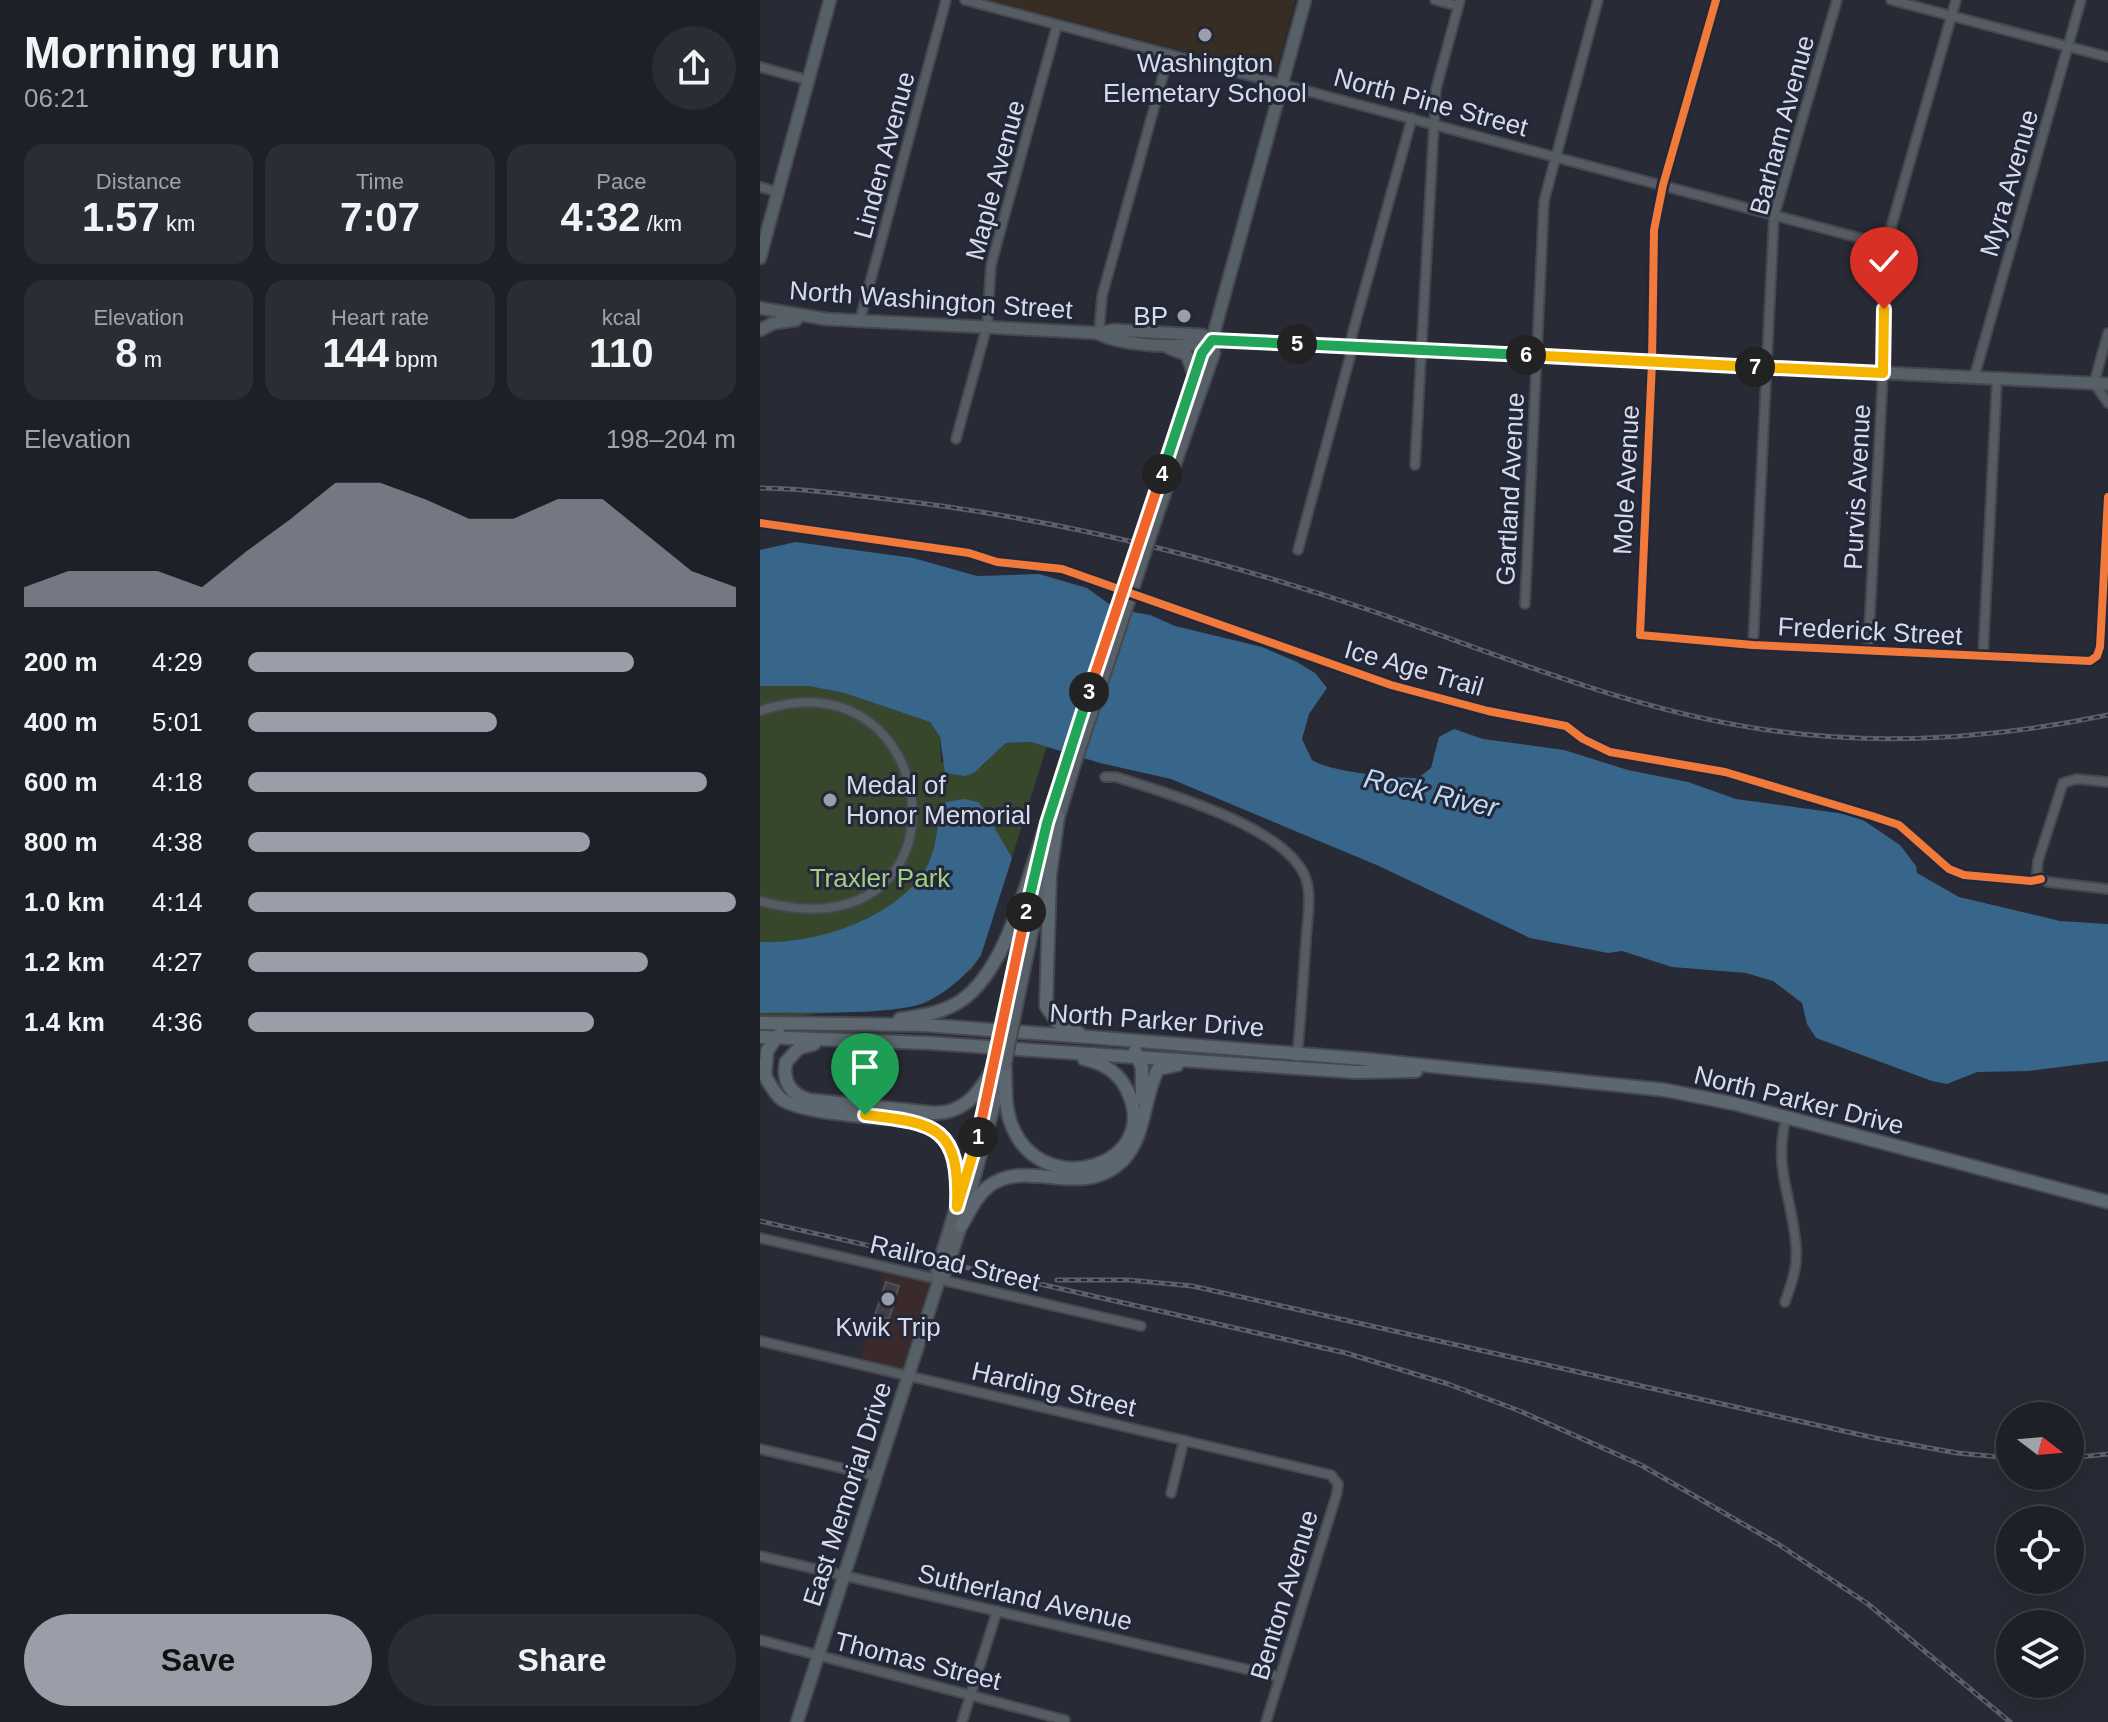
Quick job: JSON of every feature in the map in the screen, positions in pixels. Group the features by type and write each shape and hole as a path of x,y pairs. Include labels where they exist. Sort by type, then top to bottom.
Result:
{"main road":[{"path":"760,258 830,0"},
{"path":"869,1024 928,1015 957,1003 979,985 1004,947 1053,820 1155,508 1193,378 1202,353 1212,340 1305,0"},
{"name":"North Washington Street","path":"760,308 812,317 1099,333 1114,330 1202,335 1212,340"},
{"path":"760,330 774,323 812,317"},
{"name":"North Washington Street","path":"1099,333 1113,340 1145,343 1198,345 1212,340 2108,384"},
{"path":"1155,508 1214,353 1212,340"},
{"path":"1145,343 1175,349 1187,355 1193,378"},
{"path":"939,1280 945,1273 961,1226 1042,880 1053,820"},
{"path":"1053,820 1046,1006 1057,1022 1089,1037"},
{"name":"North Parker Drive","path":"760,1023 869,1024 1089,1037 1298,1053 1665,1090 1724,1101 2108,1204"},
{"path":"812,1023 788,1028 775,1038 765,1058 762,1071 778,1096 798,1106 916,1121 932,1126 953,1151 957,1167 957,1207"},
{"name":"North Parker Drive","path":"760,1037 929,1043 1356,1072 1454,1069"},
{"path":"1123,1040 1139,1057 1143,1083 1141,1122"},
{"path":"855,1042 799,1048 786,1062 788,1086 796,1094 810,1100 941,1113 966,1104 1000,1064"},
{"path":"1000,1064 1008,1115 1016,1134 1029,1151 1045,1163 1066,1169 1088,1169 1106,1162 1122,1148 1131,1129 1133,1108 1124,1084 1102,1065 1041,1051"},
{"path":"961,1226 981,1194 999,1181 1029,1176 1087,1179 1112,1170 1132,1149 1158,1069 1213,1062"},
{"path":"939,1280 937,1270 1000,1064"},
{"name":"East Memorial Drive","path":"797,1722 939,1280"}],"street":[{"name":"Linden Avenue","path":"860,320 946,0"},
{"name":"North Pine Street","path":"965,0 1886,245"},
{"path":"1415,465 1436,89 1459,3 1435,0"},
{"name":"Gartland Avenue","path":"1525,604 1544,207 1598,0"},
{"name":"Mole Avenue","path":"1640,635 1652,362 1654,230 1663,185 1716,0"},
{"name":"Barham Avenue","path":"1753,645 1774,216 1837,0"},
{"path":"1891,0 2108,57"},
{"name":"Purvis Avenue","path":"1868,650 1883,373 1886,245 1956,0"},
{"name":"Myra Avenue","path":"1974,378 2081,0"},
{"name":"Maple Avenue","path":"956,439 987,326 991,265 1057,25"},
{"path":"1099,333 1102,296 1169,54"},
{"path":"760,67 808,80"},
{"path":"1298,550 1412,118"},
{"path":"760,187 778,192"},
{"path":"2108,333 2094,383 2108,403"},
{"path":"1983,656 1997,379"},
{"name":"Frederick Street","path":"1640,635 1753,645 2090,661 2097,656 2108,497"},
{"path":"760,711 781,704 813,702 843,709 864,719 889,742 898,757 913,790 914,814 910,843 900,865 880,886 864,896 846,904 817,909 792,908 760,901"},
{"path":"1105,777 1116,777 1187,800 1242,824 1288,851 1298,864 1309,895 1296,1069"},
{"path":"2108,782 2077,779 2063,783 2038,861 2041,879 2108,889"},
{"path":"1785,1302 1796,1265 1796,1246 1781,1169 1780,1152 1786,1118"},
{"name":"Railroad Street","path":"760,1238 1141,1326"},
{"name":"Harding Street","path":"760,1341 1325,1472 1337,1481"},
{"path":"1171,1493 1184,1440"},
{"path":"760,1449 876,1476"},
{"name":"Benton Avenue","path":"1266,1722 1337,1493 1337,1481"},
{"name":"Sutherland Avenue","path":"760,1556 1280,1677"},
{"path":"962,1722 997,1611"},
{"name":"Thomas Street","path":"760,1640 1065,1720"}],"shaded area":[{"name":"Washington Elemetary School","path":"990,0 1295,0 1276,71 1272,74"},
{"path":"887,1268 939,1280 909,1375 859,1364"}],"green space":[{"name":"Traxler Park","path":"760,686 809,686 844,693 930,722 940,737 941,762 982,766 1006,743 1031,742 1047,746 981,955 972,969 925,1003 890,1010 834,1011 760,1022"}],"water":[{"name":"Rock River","path":"796,542 913,558 977,576 1039,574 1087,588 1116,609 1150,615 1175,626 1262,647 1315,673 1327,688 1309,714 1302,739 1312,760 1333,768 1418,778 1431,768 1439,737 1454,729 1483,739 1564,750 1628,770 1688,782 1736,799 1845,814 1863,820 1900,845 1916,866 1917,873 1959,897 2060,921 2108,924 2108,1061 2029,1071 1977,1072 1947,1084 1932,1081 1816,1038 1807,1024 1802,1003 1773,981 1746,973 1672,967 1622,951 1608,953 1530,938 1379,866 1171,779 1100,763 1031,742 1006,743 974,773 965,776 945,773 940,737 930,722 844,693 809,686 760,686 760,550"},
{"path":"964,799 978,802 983,808 1012,858 981,955 970,969 941,993 912,1006 870,1011 760,1013 760,942 782,942 832,932 857,923 901,897 918,880 930,860 942,806 946,802"}],"building":[{"name":"Kwik Trip","path":"886,1282 899,1286 889,1319 875,1315"}],"railway":[{"path":"760,488 836,493 971,510 1089,532 1206,560 1321,594 1628,699 1731,724 1824,736 1906,739 1987,734 2108,715"},
{"path":"760,1221 1346,1353 1448,1384 1520,1411 1641,1465 1778,1544 1868,1604 2010,1722"},
{"path":"1057,1280 1129,1280 1192,1286 1875,1438 1996,1457"},
{"path":"2084,1457 2108,1454"}],"cycle path":[{"path":"1716,0 1663,185 1654,230 1652,362 1640,635 1753,645 2090,661 2097,656 2100,647 2108,497"},
{"name":"Ice Age Trail","path":"760,523 969,553 997,562 1062,569 1391,685 1488,711 1566,726 1583,739 1610,752 1725,772 1899,825 1949,869 1964,875 2031,881 2041,879"}],"place":[{"name":"Washington Elemetary School","path":"1205,35"},
{"name":"BP","path":"1184,316"},
{"name":"Medal of Honor Memorial","path":"830,800"},
{"name":"Kwik Trip","path":"888,1299"}],"route":[{"path":"865,1115 932,1126 953,1151 957,1167 957,1207 984,1115 1047,823 1202,353 1212,340 1883,373 1884,309"}]}
